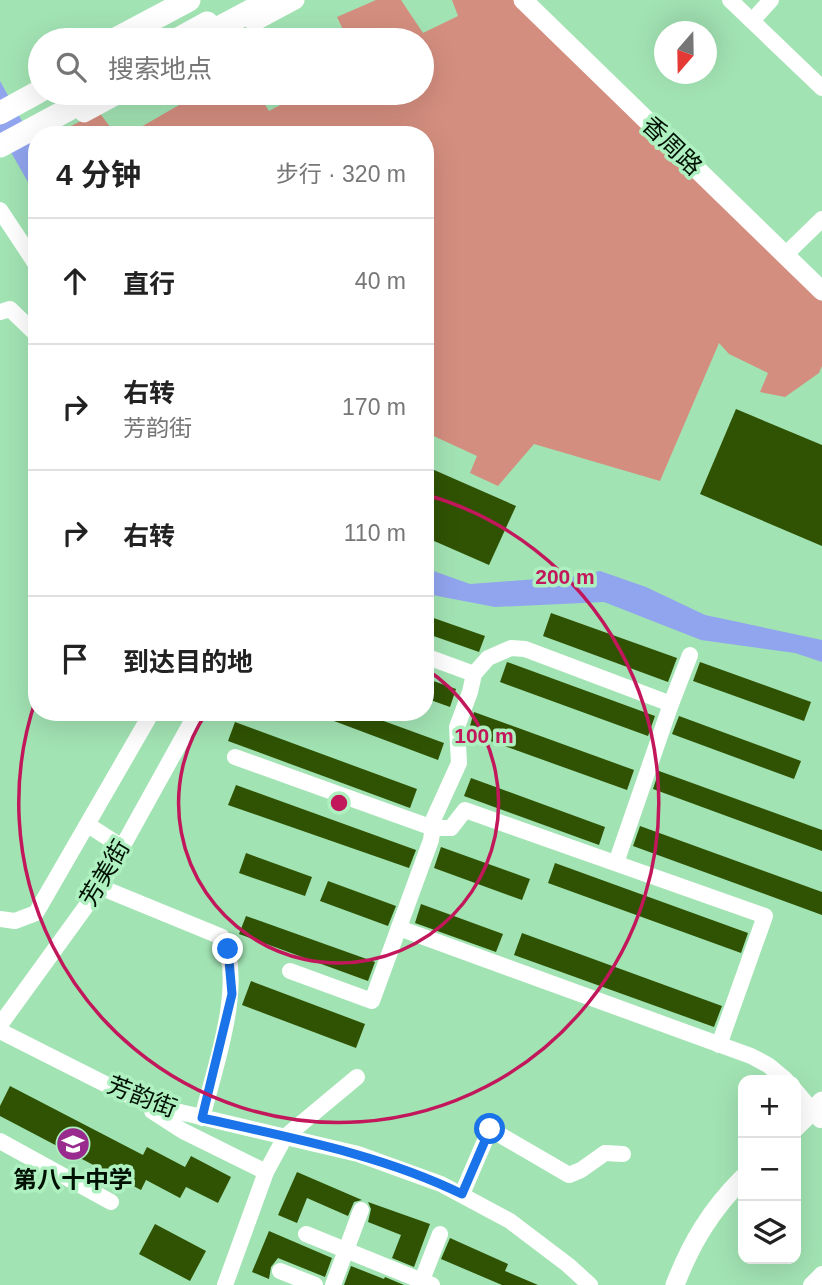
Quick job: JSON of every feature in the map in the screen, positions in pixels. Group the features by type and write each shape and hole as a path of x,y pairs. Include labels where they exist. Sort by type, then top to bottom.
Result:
{"highway":[{"path":"136,28 189,0"},
{"path":"157,28 209,0"},
{"path":"203,28 250,0"},
{"path":"209,28 271,0"},
{"path":"4,104 28,88"},
{"path":"4,104 28,95"},
{"path":"43,126 66,105"},
{"path":"37,126 77,105"},
{"path":"0,146 28,131"},
{"path":"0,136 28,134"}],"main road":[{"path":"242,28 295,0"},
{"name":"香周路","path":"523,0 789,251 822,276"},
{"name":"香周路","path":"537,0 789,251 822,291"},
{"path":"50,126 95,105"},
{"path":"0,158 28,138"},
{"path":"801,1124 819,1112"},
{"path":"800,1138 819,1112"},
{"path":"675,1285 696,1236 708,1217 738,1184"},
{"path":"685,1285 715,1224 738,1199"}],"street":[{"path":"730,0 822,88"},
{"path":"752,21 771,0"},
{"path":"0,210 28,252"},
{"path":"789,251 822,219"},
{"path":"0,312 10,309 28,326"},
{"path":"290,971 372,1001 431,840 434,818 459,763 457,727 474,674 488,658 511,648 525,649 671,704"},
{"path":"616,863 671,704 691,655"},
{"path":"434,659 474,674"},
{"path":"0,919 15,921 36,913 147,721"},
{"name":"芳美街","path":"0,1025 100,887 192,721"},
{"path":"235,757 433,828 451,828 465,810 765,916 719,1045"},
{"path":"88,825 122,847"},
{"path":"100,887 222,937 228,949 232,994 202,1118"},
{"path":"399,928 759,1060 779,1075"},
{"name":"芳韵街","path":"0,1031 123,1093 159,1107 388,1163 462,1194 510,1221 590,1285"},
{"path":"225,1285 266,1172 285,1137 356,1077"},
{"path":"123,1093 183,1131 266,1172"},
{"path":"801,1096 819,1112"},
{"path":"462,1194 490,1129 569,1175 605,1153 623,1154"},
{"path":"0,1141 111,1202"},
{"path":"333,1285 361,1210"},
{"path":"306,1234 424,1284 440,1234"},
{"path":"281,1272 315,1285"},
{"path":"811,1285 822,1274"}],"shaded area":[{"path":"376,0 401,0 420,28 342,28 337,17"},
{"path":"452,0 516,0 822,301 822,366 819,373 785,397 760,392 768,373 729,354 719,343 660,481 534,444 498,486 470,473 477,456 434,436 434,126 143,126 179,105 265,105 269,111 280,105 434,105 433,28 458,16"},
{"path":"99,112 109,126 71,126"}],"water":[{"path":"0,81 28,132 28,182 0,133"},
{"path":"434,571 470,584 577,576 600,571 646,587 705,615 822,640 822,662 795,653 701,640 604,602 495,607 434,595"}],"building":[{"path":"736,409 822,445 822,546 700,494"},
{"path":"434,470 516,506 489,565 434,541"},
{"path":"551,613 677,658 668,682 543,636"},
{"path":"434,618 485,636 479,652 434,636"},
{"path":"507,662 655,716 648,736 500,682"},
{"path":"700,662 811,702 804,721 693,681"},
{"path":"434,681 456,689 450,707 434,701"},
{"path":"474,712 634,770 627,790 468,733"},
{"path":"679,716 801,761 794,779 672,734"},
{"path":"334,721 384,721 444,743 438,760"},
{"path":"235,722 417,789 410,808 228,741"},
{"path":"659,771 822,830 822,851 653,789"},
{"path":"471,778 605,827 599,845 464,796"},
{"path":"236,785 416,850 409,868 228,805"},
{"path":"640,826 822,892 822,915 633,846"},
{"path":"441,847 530,879 522,900 434,868"},
{"path":"246,853 312,877 305,896 239,873"},
{"path":"555,863 748,933 741,953 548,883"},
{"path":"328,881 396,906 388,926 320,901"},
{"path":"421,904 503,934 496,952 415,923"},
{"path":"246,916 375,962 368,981 239,934"},
{"path":"522,933 722,1006 714,1027 514,955"},
{"path":"251,981 365,1024 356,1048 242,1005"},
{"path":"10,1086 143,1155 147,1147 185,1167 191,1156 231,1177 218,1203 186,1187 180,1198 146,1180 141,1190 0,1116 0,1106"},
{"path":"297,1172 362,1200 354,1202 348,1216 307,1198 297,1223 278,1215"},
{"path":"368,1202 430,1224 414,1267 392,1258 401,1235 368,1222 371,1209"},
{"path":"155,1224 206,1251 190,1281 139,1254"},
{"path":"269,1231 332,1258 325,1277 278,1258 271,1267 269,1279 252,1272"},
{"path":"450,1238 508,1264 505,1271 538,1285 502,1285 441,1259"},
{"path":"351,1266 384,1279 385,1277 404,1285 344,1285"}],"place":[{"name":"第八十中学","path":"73,1144"}],"route":[{"path":"228,949 232,994 202,1118 358,1154 414,1172 462,1194 490,1129"}]}
